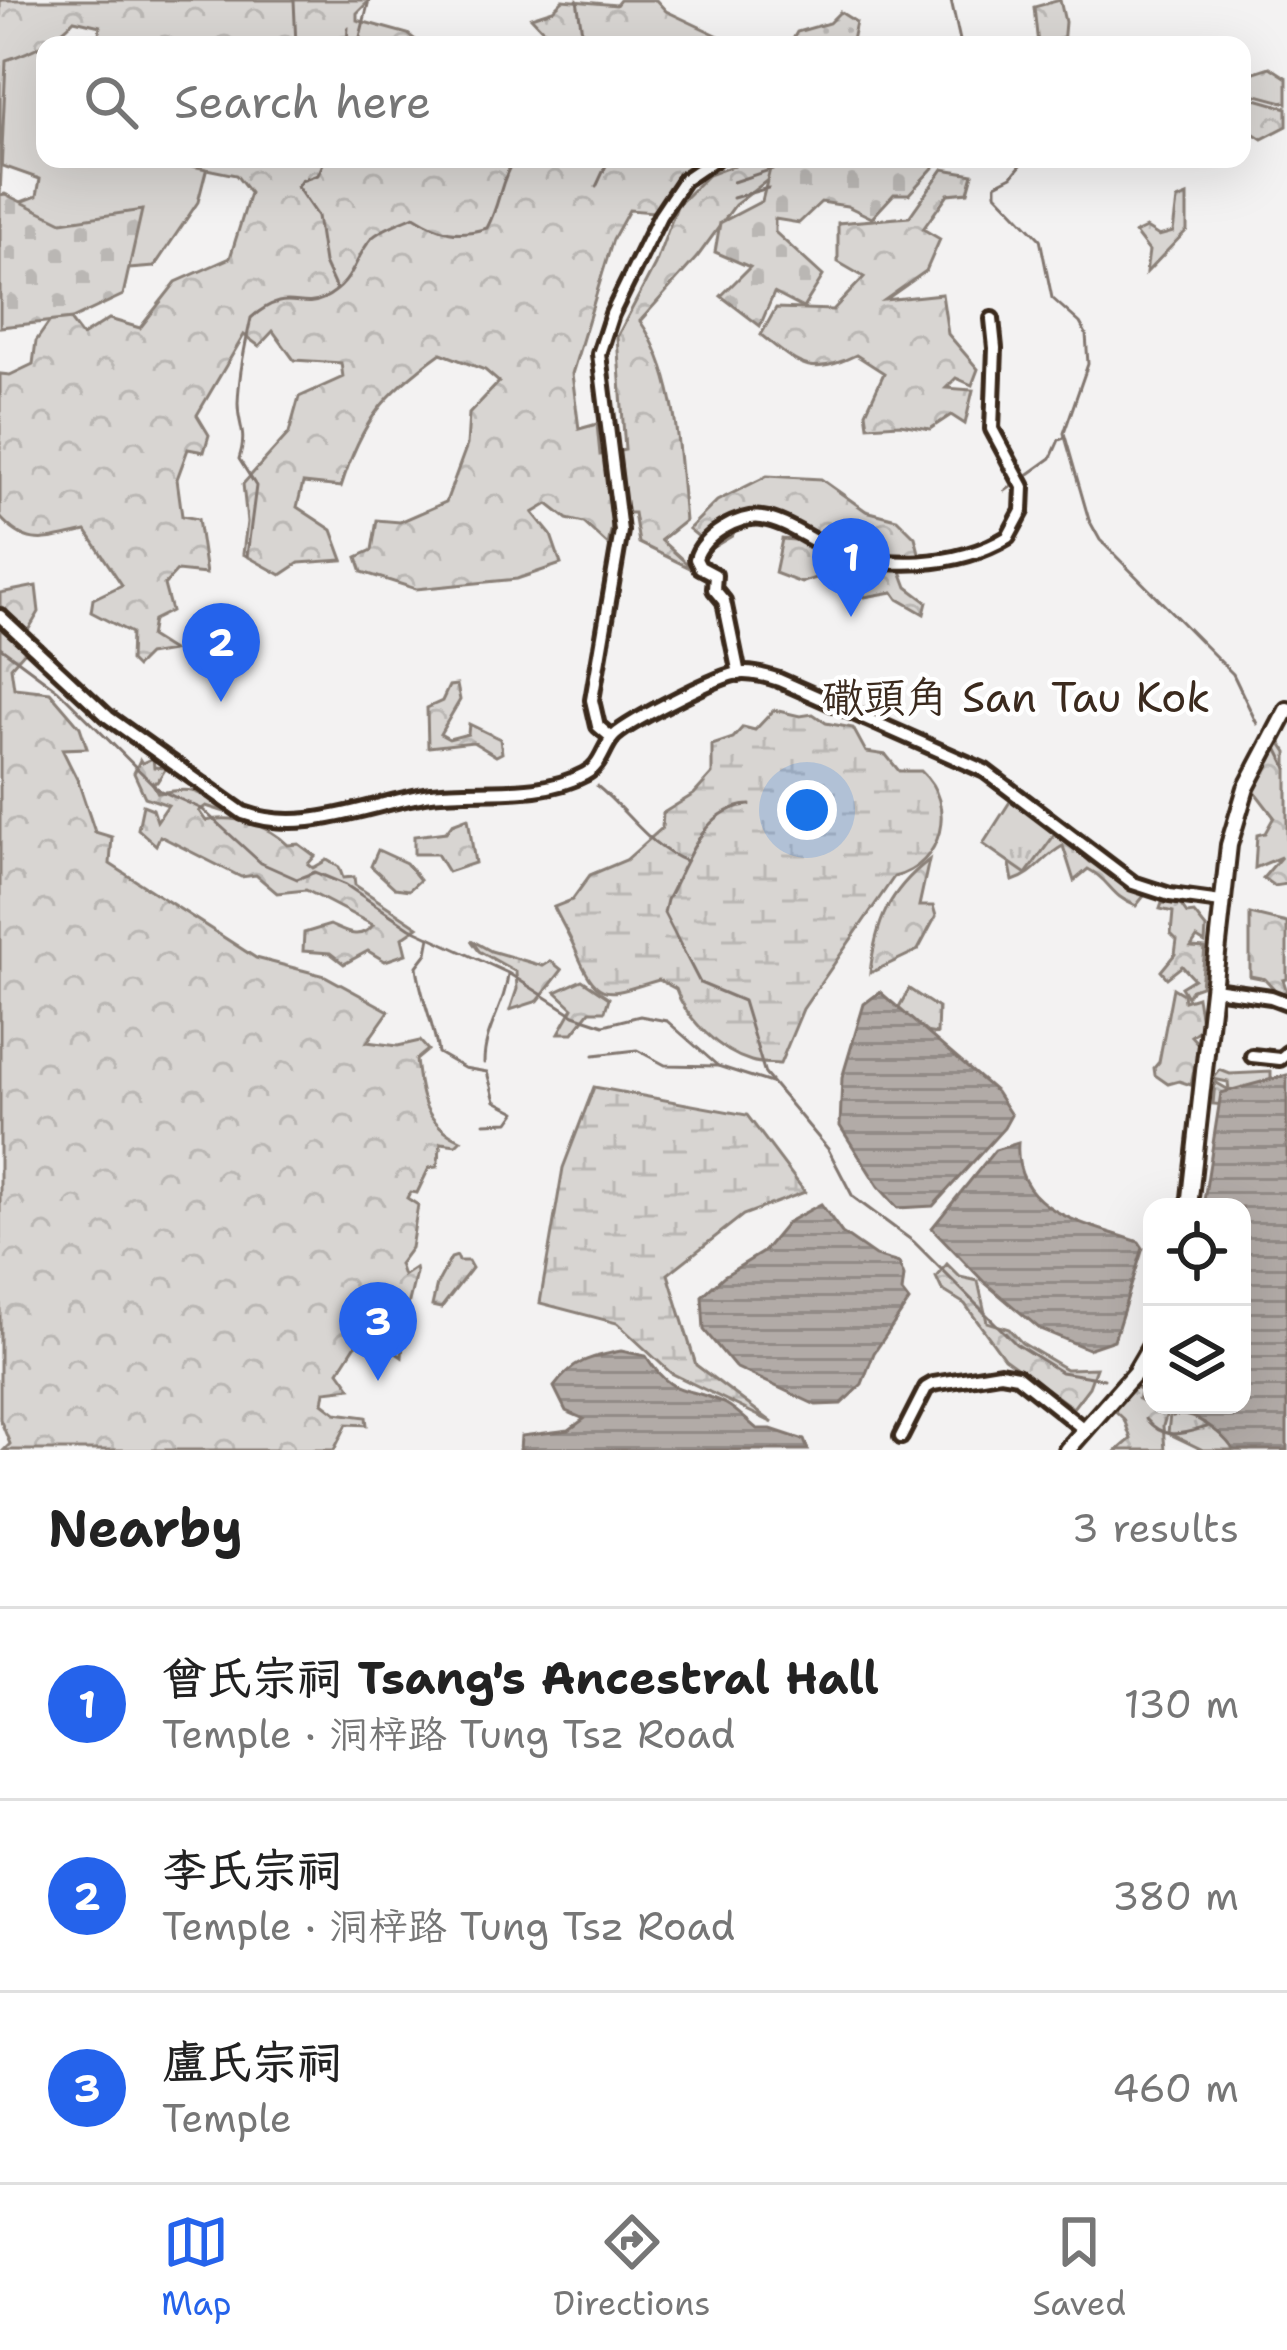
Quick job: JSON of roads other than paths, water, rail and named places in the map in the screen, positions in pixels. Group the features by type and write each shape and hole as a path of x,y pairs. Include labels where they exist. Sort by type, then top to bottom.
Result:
{"main road":[{"path":"1190,1198 1233,825 1267,742 1287,710"},
{"path":"1067,1450 1143,1359"}],"street":[{"path":"612,738 598,726 592,700 621,531 599,354 612,314 669,202 701,168"},
{"path":"739,674 724,602 714,589 715,575 696,560 707,540 754,517 788,527 842,553 874,560 948,560 1009,537 1022,512 1020,477 992,429 992,319"},
{"path":"0,616 108,717 243,813 268,822 335,815 432,794 523,790 570,780 595,767 612,738 665,706 739,674 778,680 985,771 1133,883 1170,895 1221,902"},
{"path":"1214,988 1287,1004"},
{"path":"1252,1056 1280,1059 1287,1053"},
{"path":"902,1437 926,1388 1005,1373 1028,1383 1085,1430"}],"waterway":[{"path":"294,0 296,36"},
{"path":"360,36 369,0"},
{"path":"577,0 583,36"},
{"path":"951,0 959,36"},
{"path":"348,27 348,36"},
{"path":"321,168 297,187 317,216 324,263 336,289"},
{"path":"247,556 256,486 239,459 243,435 238,403 251,318 274,303 314,302 334,293 348,279 371,239 414,216 449,232 487,228 510,168"},
{"path":"596,187 605,168"},
{"path":"733,182 776,168"},
{"path":"1019,168 996,184 996,193 1040,239 1052,298 1086,334 1088,364 1064,433 1089,520 1100,540 1233,674 1257,724"},
{"path":"733,198 768,188"},
{"path":"1005,491 1051,458 1064,438"},
{"path":"0,647 58,690 159,790 202,809 261,863 297,879 315,872 346,885 410,928 508,973 574,1015 604,1025 640,1016 667,1021 718,1066"},
{"path":"1276,746 1287,768"},
{"path":"597,786 649,837 686,861"},
{"path":"750,805 733,808 708,826 667,900 664,913 700,983 743,1001 765,1074 828,1149 853,1197 914,1242 1016,1344 1061,1372 1104,1379"},
{"path":"430,937 427,953 417,966 438,1053 464,1068 487,1072 495,1101 516,1112 509,1122 484,1123"},
{"path":"484,1063 508,974"},
{"path":"594,1055 637,1050 665,1065 718,1066 771,1083"},
{"path":"1146,1419 1167,1433 1207,1427"}],"place":[{"name":"曾氏宗祠 Tsang's Ancestral Hall","path":"851,617"},
{"name":"李氏宗祠","path":"221,702"},
{"name":"盧氏宗祠","path":"378,1381"}],"district":[{"name":"䃟頭角 San Tau Kok","path":"1016,697"}]}
